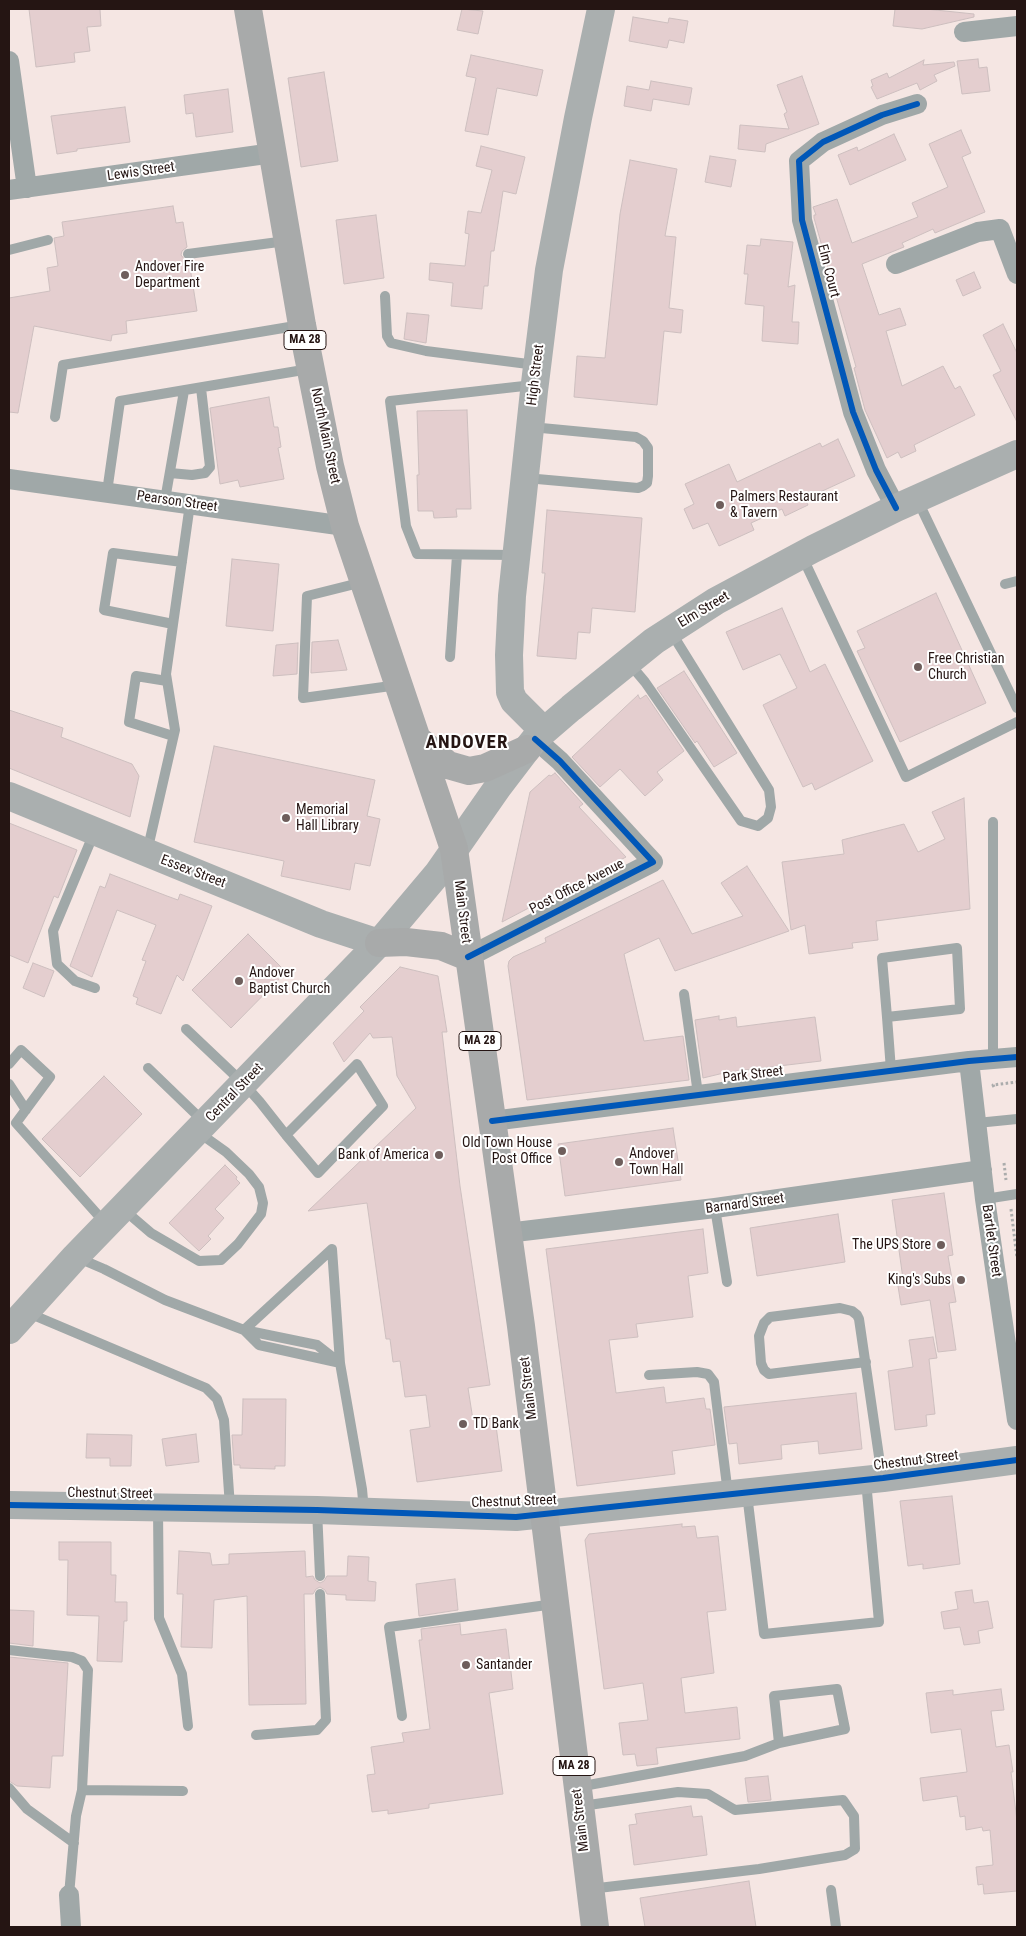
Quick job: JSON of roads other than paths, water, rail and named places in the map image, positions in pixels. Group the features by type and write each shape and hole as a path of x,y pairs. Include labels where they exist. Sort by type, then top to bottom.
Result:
{"main road":[{"name":"North Main Street","path":"248,9 302,325 330,466 345,526 454,849"},
{"name":"High Street","path":"536,740 510,692 509,656 516,555 549,270 601,9"},
{"name":"Elm Street","path":"454,849 498,786 536,740 628,662 670,630 716,601 801,555 907,503 1017,454"},
{"path":"417,739 448,765 469,771 486,768 536,740"},
{"name":"Essex Street","path":"9,796 321,924 379,943"},
{"name":"Central Street","path":"17,1321 76,1257 379,943 438,873 454,849"},
{"name":"Main Street","path":"454,849 521,1326 595,1927"},
{"path":"379,943 406,942 441,946 468,957"},
{"name":"Chestnut Street","path":"9,1505 317,1510 474,1516 544,1515 874,1479 1017,1460"}],"street":[{"path":"964,32 1017,26"},
{"path":"9,60 18,189"},
{"name":"Elm Court","path":"907,503 876,470 852,412 802,220 799,162 822,142 882,115 917,104"},
{"name":"Lewis Street","path":"18,189 273,153"},
{"path":"896,264 978,232 1000,229 1017,274"},
{"name":"Pearson Street","path":"9,479 345,526"},
{"name":"Post Office Avenue","path":"468,957 653,862 560,760 536,740"},
{"name":"Park Street","path":"492,1121 969,1060 1017,1057"},
{"name":"Bartlet Street","path":"969,1060 985,1199 1017,1420"},
{"name":"Barnard Street","path":"507,1233 716,1208 982,1170"},
{"path":"69,1895 71,1927"}],"lane":[{"path":"9,250 48,240"},
{"path":"188,254 288,241"},
{"path":"385,296 387,336 391,343 536,375"},
{"path":"55,417 63,365 302,325"},
{"path":"107,492 120,401 311,369"},
{"path":"516,555 417,554 406,526 390,401 536,375"},
{"path":"170,473 192,475 205,473 210,467 201,388"},
{"path":"165,500 184,390"},
{"path":"525,478 638,488 647,483 648,476 648,448 644,440 636,437 530,427"},
{"path":"907,503 1017,708"},
{"path":"147,854 175,730 166,674 190,504"},
{"path":"173,624 104,610 114,553 182,562"},
{"path":"450,657 457,555"},
{"path":"801,555 906,777 1017,722"},
{"path":"1005,584 1017,581"},
{"path":"364,582 307,596 303,698 399,685"},
{"path":"628,662 651,690 741,821 758,826 768,818 771,807 769,790 670,630"},
{"path":"167,681 136,676 129,722 174,736"},
{"path":"993,822 993,1060"},
{"path":"94,832 53,931 57,964 76,981 95,988"},
{"path":"887,1018 960,1009 957,948 882,958 891,1070"},
{"path":"684,994 698,1094"},
{"path":"186,1029 244,1084 318,1174 384,1106 356,1064 286,1135"},
{"path":"9,1064 21,1050 50,1077 16,1123 115,1217 150,1233 199,1261 221,1260 238,1244 261,1214 263,1203 259,1188 249,1174 201,1128 148,1068"},
{"path":"9,1084 26,1110"},
{"path":"976,1123 1017,1119"},
{"path":"985,1199 1017,1194"},
{"path":"716,1208 727,1282"},
{"path":"244,1330 332,1249 340,1363 362,1489 364,1512"},
{"path":"76,1257 165,1300 244,1330 317,1345 340,1363"},
{"path":"649,1375 697,1372 708,1374 714,1382 738,1494 764,1634 879,1622 874,1479 866,1362 860,1319 852,1311 840,1308 770,1318 764,1322 759,1336 761,1364 769,1374 866,1362"},
{"path":"17,1321 206,1388 217,1399 224,1420 230,1508"},
{"path":"158,1507 159,1618 182,1674 188,1726"},
{"path":"317,1510 320,1576"},
{"path":"256,1735 317,1730 326,1720 320,1594"},
{"path":"402,1716 389,1627 555,1604"},
{"path":"9,1650 72,1657 82,1662 88,1670 82,1790 76,1816 69,1895"},
{"path":"578,1797 745,1756 779,1743 845,1729 837,1689 774,1696 779,1743"},
{"path":"9,1788 28,1809 74,1843"},
{"path":"82,1790 183,1791"},
{"path":"578,1797 678,1792 708,1794 735,1810 843,1800 854,1816 855,1850 845,1855 759,1869 590,1889"},
{"path":"831,1890 836,1927"}],"place":[{"name":"Andover Fire Department","path":"125,275"},
{"name":"Palmers Restaurant & Tavern","path":"720,505"},
{"name":"Free Christian Church","path":"918,667"},
{"name":"Memorial Hall Library","path":"286,818"},
{"name":"Andover Baptist Church","path":"239,981"},
{"name":"Old Town House Post Office","path":"562,1151"},
{"name":"Bank of America","path":"439,1155"},
{"name":"Andover Town Hall","path":"619,1162"},
{"name":"The UPS Store","path":"941,1245"},
{"name":"King's Subs","path":"961,1280"},
{"name":"TD Bank","path":"463,1424"},
{"name":"Santander","path":"466,1665"}],"district":[{"name":"ANDOVER","path":"467,743"}]}
